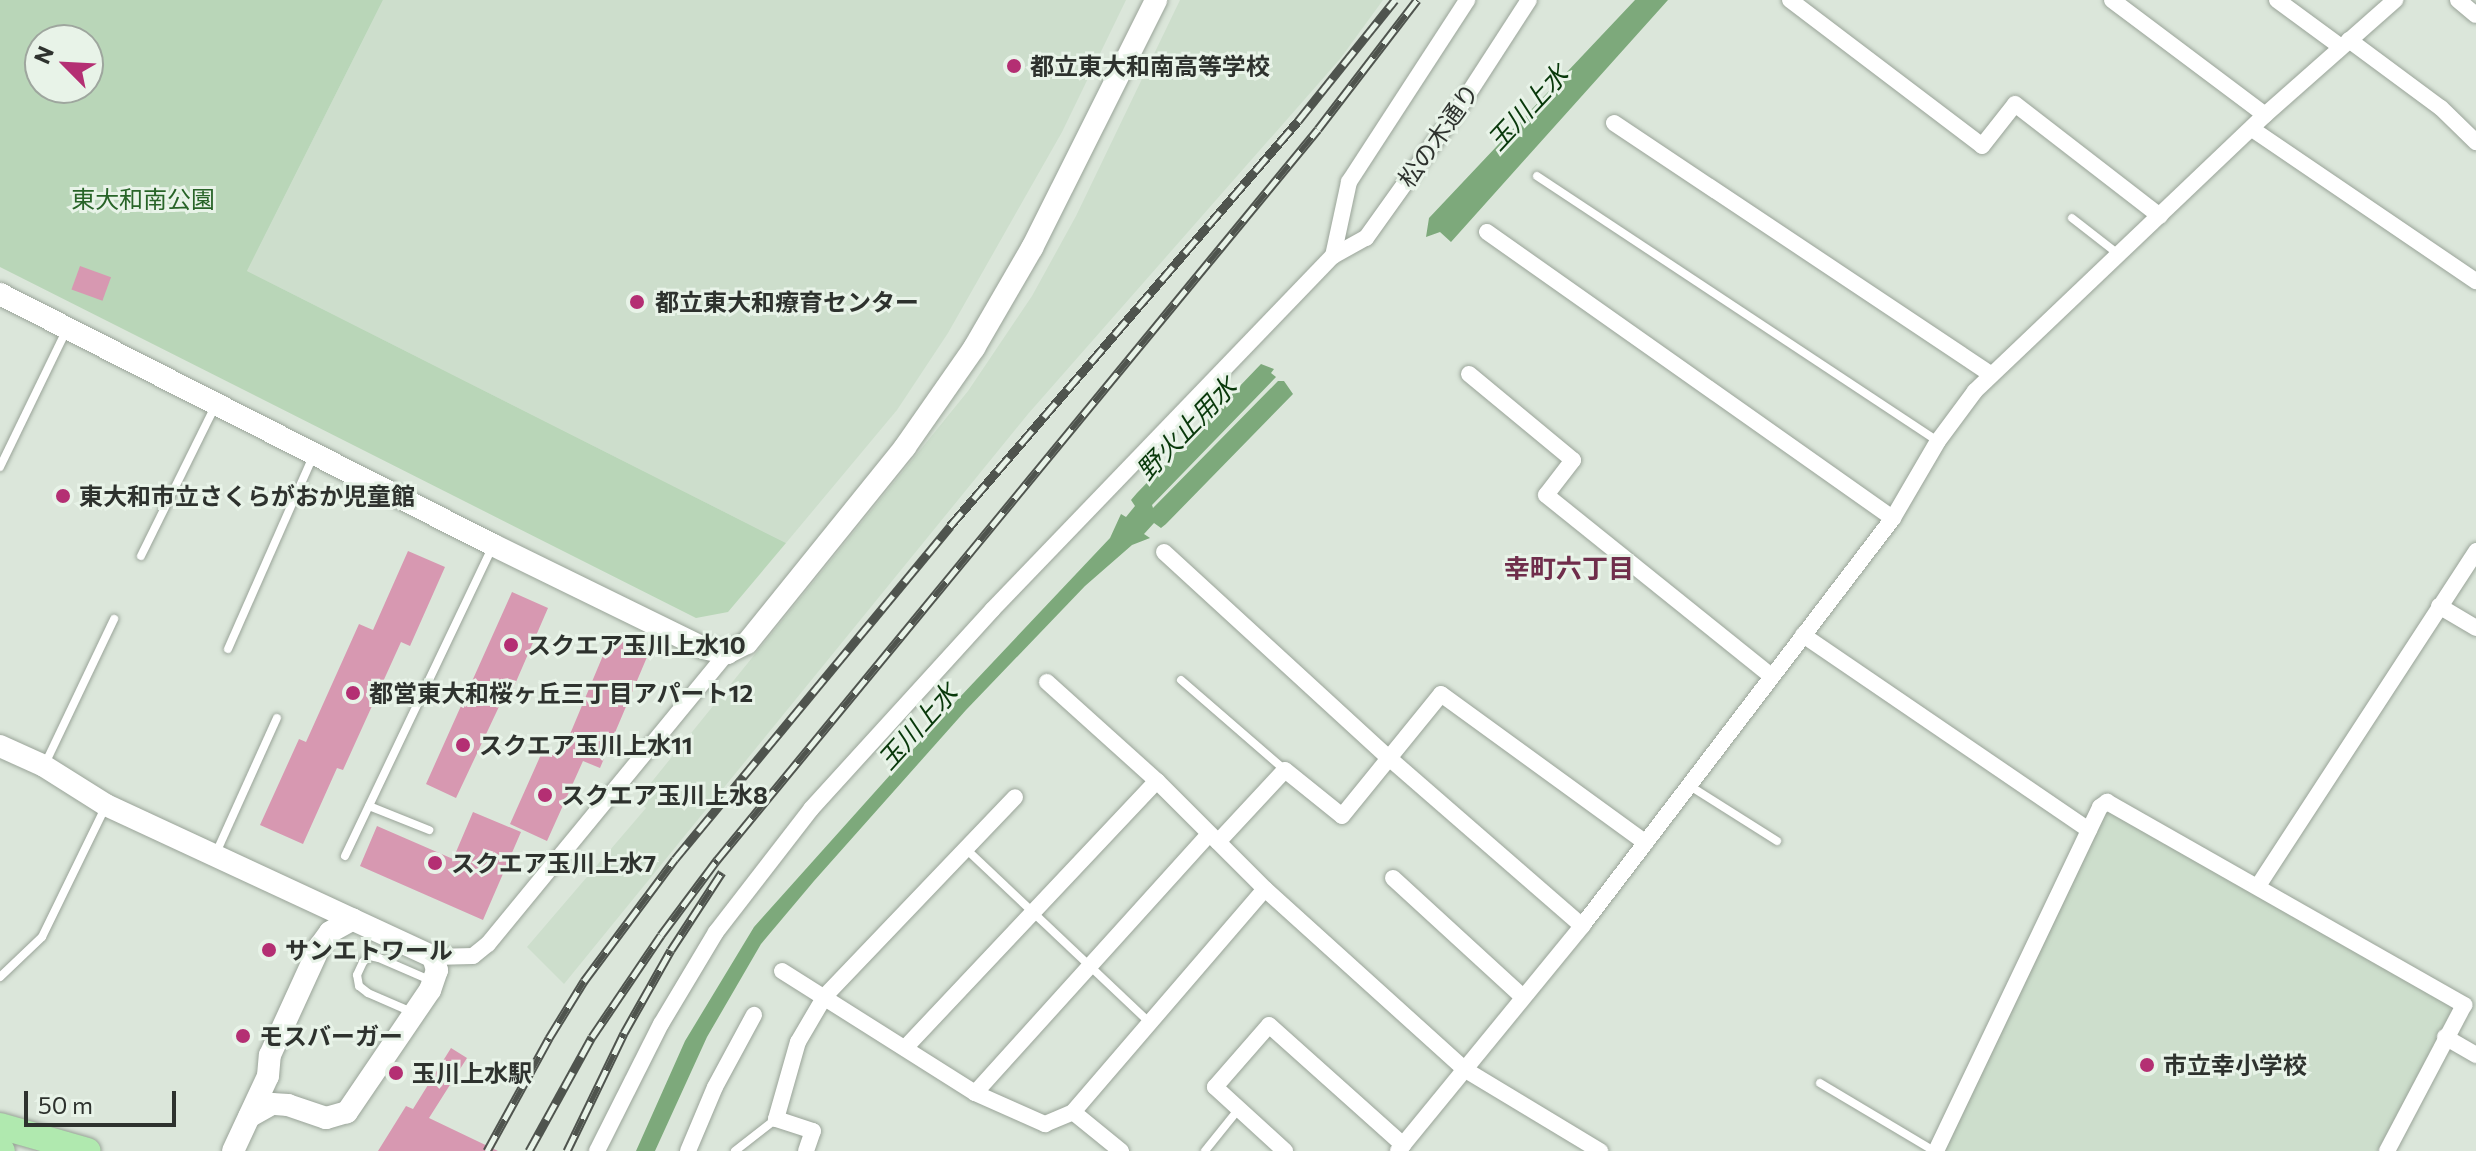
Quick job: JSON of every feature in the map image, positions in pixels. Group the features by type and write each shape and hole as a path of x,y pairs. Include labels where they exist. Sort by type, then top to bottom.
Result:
{"main road":[{"path":"0,1126 88,1151"}],"street":[{"path":"0,294 493,545 703,648 727,653 740,649 757,631 905,447 974,348 1032,248 1156,0"},
{"path":"1333,256 1349,182 1467,0"},
{"name":"松の木通り","path":"597,1151 661,1024 701,955 743,894 811,809 993,609 1333,256 1366,238 1463,102 1529,0"},
{"path":"1790,0 1982,146 2015,104 2160,216"},
{"path":"2112,0 2265,115"},
{"path":"2277,0 2441,108 2476,142"},
{"path":"1285,1151 1215,1087 1269,1025 1400,1148 1646,843 1893,518 1938,441 1991,374 2265,115 2395,0"},
{"path":"2458,0 2476,15"},
{"path":"1614,123 1991,374"},
{"path":"2252,129 2476,281"},
{"path":"1487,232 1893,518"},
{"path":"1469,374 1573,460 1546,495 1771,676"},
{"path":"2258,886 2476,551"},
{"path":"1164,552 1389,758 1582,926"},
{"path":"2439,606 2476,628"},
{"path":"1803,635 2089,830"},
{"path":"0,746 44,766 106,805 433,957 473,956 488,944 727,653"},
{"path":"1047,682 1157,781 1265,889 1464,1069 1600,1151"},
{"path":"975,1093 1090,966 1285,770 1342,816 1441,694 1646,843"},
{"path":"905,1048 1157,781"},
{"path":"806,1151 813,1131 776,1119 798,1042 825,996 1015,797"},
{"path":"1935,1151 2100,807 2107,802 2464,1005 2387,1151"},
{"path":"1393,878 1522,996"},
{"path":"782,971 975,1093 1045,1124 1073,1112 1265,889"},
{"path":"313,901 321,910 322,942"},
{"path":"233,1151 268,1076 270,1055 322,942 337,927 353,919"},
{"path":"249,1117 261,1107 288,1105 326,1118 347,1112 433,982 437,970 433,957"},
{"path":"688,1151 715,1087 754,1015"},
{"path":"2445,1037 2476,1055"},
{"path":"268,1076 288,1105"},
{"path":"1073,1112 1113,1149"}],"lane":[{"path":"1537,176 1938,441"},
{"path":"2072,218 2119,255"},
{"path":"0,467 68,328"},
{"path":"141,556 217,402"},
{"path":"228,649 315,452"},
{"path":"345,856 493,545"},
{"path":"44,766 114,619"},
{"path":"1181,680 1285,770"},
{"path":"216,854 277,718"},
{"path":"1689,786 1777,841"},
{"path":"0,977 42,937 106,805"},
{"path":"369,806 429,830"},
{"path":"966,849 1149,1022"},
{"path":"414,1013 359,986 357,975 363,962 370,956 379,958 433,982"},
{"path":"1820,1083 1935,1151"},
{"path":"1205,1151 1238,1110"},
{"path":"735,1151 776,1119"}],"shaded area":[{"name":"都立東大和療育センター","path":"383,0 1126,0 1062,132 948,333 897,410 786,543 247,271"},
{"path":"1180,0 1383,0 1340,59 1028,414 564,984 527,947 646,808 637,800 968,391 1032,296 1076,216"},
{"path":"1635,0 1668,0 1451,242 1440,232 1426,237 1429,218"},
{"path":"1261,364 1274,369 1271,373 1276,377 1152,505 1153,508 1278,381 1284,381 1293,394 1166,524 1161,528 1154,523 1144,534 1150,538 1132,545 1085,586 966,710 814,881 761,944 707,1037 655,1151 636,1151 685,1041 754,927 959,698 1110,538 1121,514 1126,517 1135,506 1131,500 1137,493"},
{"path":"2107,811 2449,1005 2451,1016 2377,1151 1944,1151"}],"green space":[{"name":"東大和南公園","path":"0,0 383,0 247,271 786,543 728,612 696,618 0,267"}],"building":[{"path":"80,266 111,277 102,301 71,289"},
{"name":"都営東大和桜ヶ丘三丁目アパート12","path":"408,551 445,567 410,646 401,642 343,770 337,768 303,844 260,825 299,739 306,742 359,624 373,630"},
{"path":"512,592 548,608 509,698 504,696 456,798 426,784"},
{"path":"612,634 650,650 600,768 583,761 547,841 510,824 543,750 560,758"},
{"name":"スクエア玉川上水7","path":"473,812 521,832 483,920 360,866 377,826 453,859"},
{"path":"451,1048 467,1058 429,1118 498,1151 378,1151 406,1106 413,1109"}],"railway":[{"path":"487,1151 584,981 675,859 950,526 1298,121 1395,0"},
{"path":"529,1151 592,1037 661,935 717,860 1318,129 1417,0"},
{"path":"567,1151 624,1033 671,950 722,872"}],"place":[{"name":"都立東大和南高等学校","path":"1014,66"},
{"name":"都立東大和療育センター","path":"637,302"},
{"name":"東大和市立さくらがおか児童館","path":"63,496"},
{"name":"スクエア玉川上水10","path":"511,645"},
{"name":"都営東大和桜ヶ丘三丁目アパート12","path":"353,693"},
{"name":"スクエア玉川上水11","path":"463,745"},
{"name":"スクエア玉川上水8","path":"545,795"},
{"name":"スクエア玉川上水7","path":"435,863"},
{"name":"サンエトワール","path":"269,950"},
{"name":"モスバーガー","path":"243,1036"},
{"name":"市立幸小学校","path":"2147,1065"},
{"name":"玉川上水駅","path":"396,1073"}],"district":[{"name":"幸町六丁目","path":"1569,568"}],"water label":[{"name":"玉川上水","path":"1527,107"},
{"name":"野火止用水","path":"1186,428"},
{"name":"玉川上水","path":"917,726"}]}
